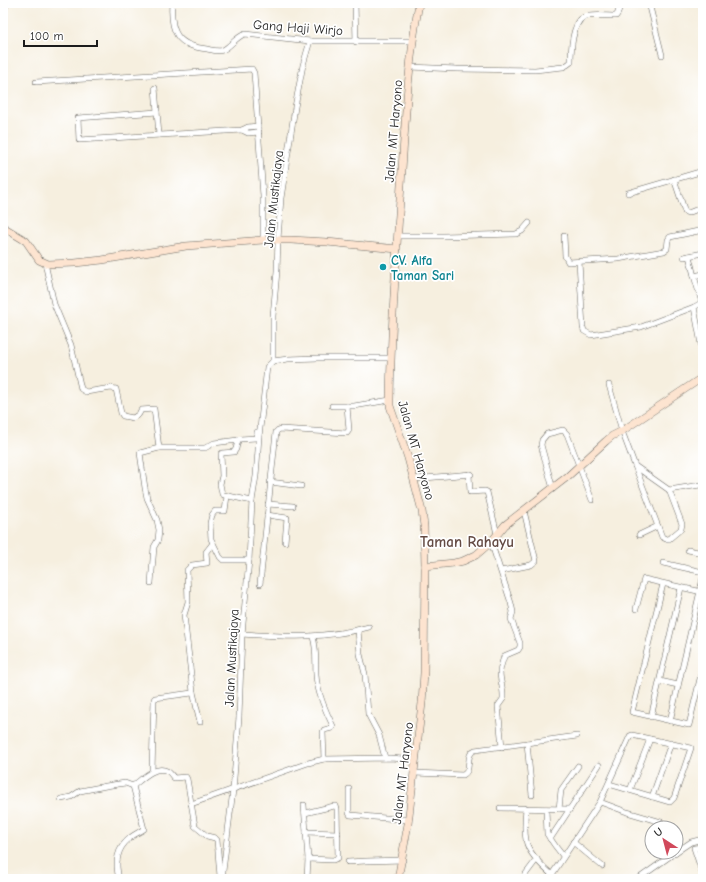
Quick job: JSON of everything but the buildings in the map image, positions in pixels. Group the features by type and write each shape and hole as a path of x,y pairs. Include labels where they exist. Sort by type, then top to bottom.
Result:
{"highway":[{"path":"3,8 4,3"}],"main road":[{"name":"Jalan MT Haryono","path":"398,879 403,860 409,820 424,673 425,566 423,519 408,458 395,422 390,400 392,306 396,249 412,41 419,3"},
{"path":"3,227 26,241 39,260 45,263 75,263 186,246 278,239 396,249"},
{"path":"425,566 463,561 476,555 491,542 505,525 553,489 612,436 622,431 703,377"}],"street":[{"name":"Gang Haji Wirjo","path":"172,3 172,25 182,41 192,46 218,51 223,50 237,38 245,34 310,41 412,41"},
{"path":"355,3 356,42"},
{"path":"410,67 535,70 567,66 571,62 572,41 579,21 586,16 616,16 620,3"},
{"path":"649,3 662,55"},
{"name":"Jalan Mustikajaya","path":"221,879 233,790 239,717 242,634 249,560 252,502 266,373 271,363 278,239 284,172 303,65 310,41"},
{"path":"36,82 251,69 254,73 259,132 263,196 263,240"},
{"path":"155,88 159,135"},
{"path":"157,112 78,118 79,140 242,130 248,133 259,132"},
{"path":"242,130 248,126 258,126"},
{"path":"628,193 703,171"},
{"path":"674,179 684,212 688,213 703,207"},
{"path":"397,236 516,234 522,231 529,223"},
{"path":"564,236 566,260 568,262 579,262 618,259 664,251 667,248 670,237 703,230"},
{"path":"579,262 583,327 587,333 591,335 641,327 694,307 702,302 687,256 703,253"},
{"path":"45,263 54,304 70,341 81,389 86,392 110,388 116,390 121,413 122,416 125,417 133,418 139,414 141,410 154,409 159,448"},
{"path":"694,276 703,274"},
{"path":"694,307 703,355"},
{"path":"151,583 154,547 158,540 159,530 157,520 146,493 140,454 142,452 159,448 205,448 214,443 256,438 265,367 271,363 303,358 391,358"},
{"path":"609,385 622,431 635,466 662,537 669,539 681,529 682,524 669,490 635,466"},
{"path":"332,406 347,406 390,400"},
{"path":"260,584 276,431 281,429 347,433 349,430 347,406"},
{"path":"553,489 542,440 544,436 561,430 567,434 592,500"},
{"path":"238,440 235,451 220,454 222,476 220,489 223,495 252,502"},
{"path":"413,479 470,474 470,492 487,492 497,534"},
{"path":"270,482 301,486"},
{"path":"669,490 700,485"},
{"path":"227,496 225,511 215,511 212,515 210,531 213,543 223,560 249,560"},
{"path":"268,504 293,506"},
{"path":"501,571 531,565 536,561 524,511"},
{"path":"267,515 287,518 285,542"},
{"path":"639,535 658,526"},
{"path":"491,542 511,603 513,612 511,619 520,645 518,650 504,656 500,667 503,699 498,706 502,747"},
{"path":"200,722 194,692 184,615 188,602 187,570 192,565 206,563 206,552 213,543"},
{"path":"688,550 703,553"},
{"path":"663,563 703,572"},
{"path":"670,721 703,578"},
{"path":"636,610 644,579 701,592"},
{"path":"663,584 632,712 689,725 703,666"},
{"path":"651,716 681,588"},
{"path":"242,634 313,637 369,627"},
{"path":"358,630 365,674 368,714 379,735 385,758"},
{"path":"313,637 317,660 317,683 321,699 333,726 332,728 324,730 323,732 324,759"},
{"path":"660,681 678,685"},
{"path":"698,687 703,683"},
{"path":"152,771 154,699 194,692"},
{"path":"550,877 600,802 630,736 632,735 690,747 691,749 676,791 672,801 670,802 609,784"},
{"path":"414,773 463,775 468,770 469,757 472,752 479,749 577,736"},
{"path":"630,790 650,739"},
{"path":"527,743 532,795"},
{"path":"652,797 671,743"},
{"path":"191,804 308,762 324,759 385,758 416,760"},
{"path":"550,839 600,765"},
{"path":"559,809 561,790 578,766"},
{"path":"133,786 152,771 164,770 170,772 174,778 187,779 195,826 207,836 217,840 221,879"},
{"path":"61,799 71,797 80,791 106,786 125,783 133,786"},
{"path":"119,879 116,862 119,851 126,841 144,829 133,786"},
{"path":"349,789 350,815 409,820"},
{"path":"600,802 654,820"},
{"path":"304,805 308,859 307,879"},
{"path":"305,813 336,806 338,833 337,860 308,859"},
{"path":"500,808 570,810"},
{"path":"526,808 526,842 528,848 550,877 557,879"},
{"path":"546,809 547,834 563,856"},
{"path":"306,832 338,833"},
{"path":"684,847 692,842 703,840"},
{"path":"573,842 602,866"},
{"path":"703,846 694,848 703,875"},
{"path":"522,879 537,858"},
{"path":"348,862 366,860 403,860"},
{"path":"638,879 665,860"}],"place":[{"name":"CV. Alfa Taman Sari","path":"383,267"}],"district":[{"name":"Taman Rahayu","path":"467,542"}]}
